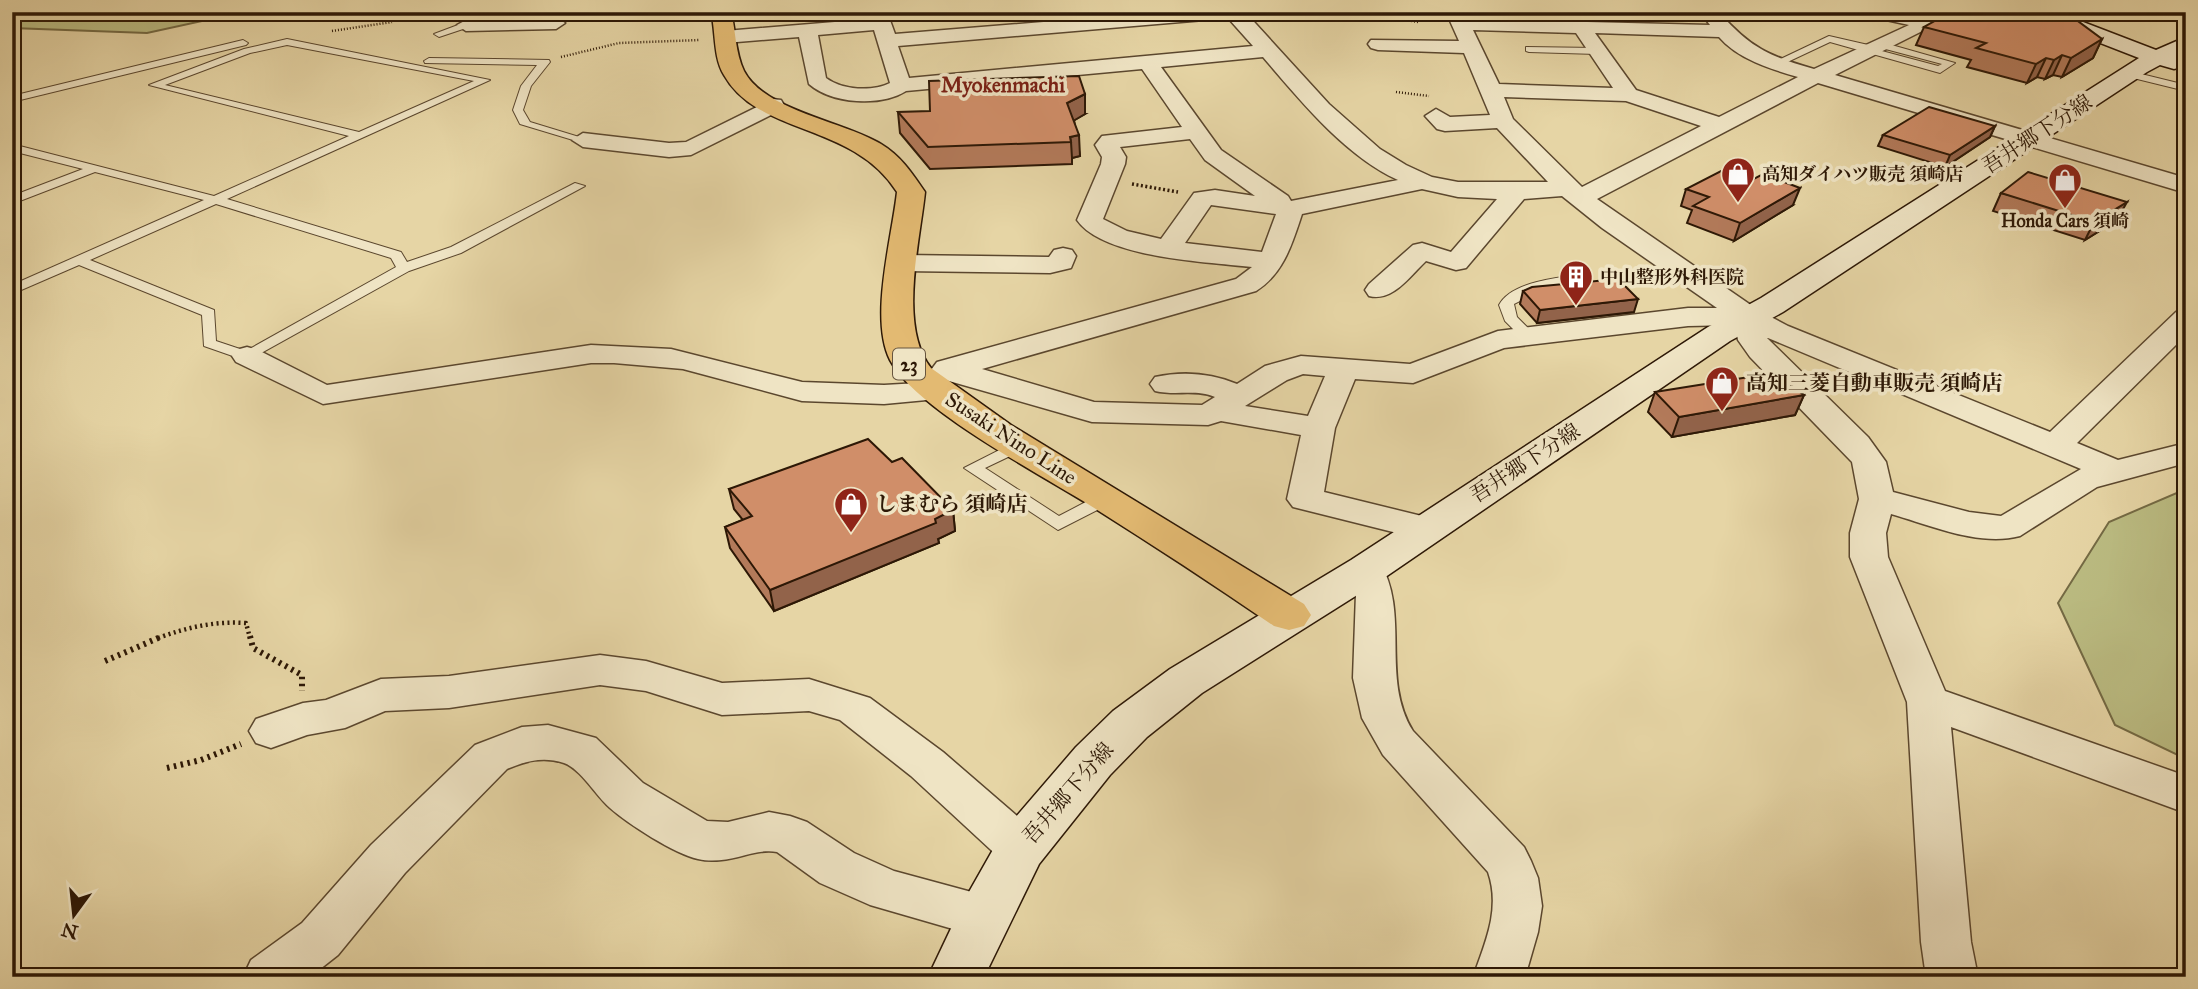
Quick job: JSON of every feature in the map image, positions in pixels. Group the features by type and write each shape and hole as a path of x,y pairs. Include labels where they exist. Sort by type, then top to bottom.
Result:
{"main road":[{"path":"2036,17 2177,55"},
{"name":"Susaki Nino Line","path":"717,27 733,73 740,83 773,105 868,146 899,170 911,192 898,320 906,359 1019,445 1289,615"},
{"name":"吾井郷下分線","path":"956,977 984,916 1021,848 1093,761 1130,724 1186,681 1289,615 1366,570 1425,528 1748,316 1772,306 2129,74 2177,55"}],"street":[{"path":"466,25 498,12"},
{"path":"717,27 808,30 1234,12 1351,138 1422,181"},
{"path":"1709,12 1724,31 1748,51 1775,64 2186,186"},
{"path":"1875,12 1926,23"},
{"path":"1167,249 1203,198 1215,197 1291,209 1422,181 1517,192 1574,193 1951,12"},
{"path":"1724,31 1577,19 1457,18 1503,121 1574,193 1611,223 1748,316 1784,335 2113,470"},
{"path":"1577,19 1628,95"},
{"path":"466,25 556,23"},
{"path":"881,26 901,85"},
{"path":"808,30 816,80 821,87 844,93 881,93 896,90 901,85 1268,51"},
{"path":"1378,44 1469,47"},
{"path":"1149,64 1194,132 1213,155 1232,171 1291,209"},
{"path":"1491,90 1628,95 1720,125"},
{"path":"583,140 669,150 691,148 773,105"},
{"path":"1436,116 1445,124 1503,121"},
{"path":"1194,132 1110,141 1108,145 1114,157 1090,220 1092,226 1102,232 1167,249 1270,261"},
{"path":"1379,289 1422,251 1456,262 1517,192"},
{"path":"247,356 323,395 591,354 632,353 682,359 789,389 918,394 935,379 1246,285 1261,275 1270,261 1291,209"},
{"path":"903,262 1050,265 1061,262 1063,256"},
{"path":"935,379 1092,412 1189,416 1227,403 1286,369 1301,365 1343,366 1413,374 1498,340 1688,317 1748,316"},
{"path":"1748,316 1753,340 1761,351 1856,444 1869,462 1877,499 1868,533 1869,557 1928,702 1946,942 1952,977"},
{"path":"2054,446 2182,328"},
{"path":"1343,366 1319,428 1305,499 1425,528"},
{"path":"1166,384 1223,386 1227,403"},
{"path":"1227,403 1319,428"},
{"path":"1877,499 1969,524 2007,528 2085,479 2186,453"},
{"path":"1366,570 1375,593 1374,678 1383,718 1398,743 1507,861 1517,883 1520,905 1499,977"},
{"path":"271,731 303,719 330,716 381,695 449,692 600,670 646,676 722,699 809,695 855,709 927,764 1021,848"},
{"path":"1928,702 2186,795"},
{"path":"269,977 320,939 388,859 491,757 522,744 548,742 581,750 627,796 699,840 728,842 769,831 790,836 837,868 887,890 984,916"}],"lane":[{"path":"408,17 419,12"},
{"path":"439,34 466,25"},
{"path":"12,99 187,55 280,36 296,36 424,61 545,62 526,86 518,110 526,124 583,140"},
{"path":"1775,64 1829,39 1950,63 1940,70 1875,49"},
{"path":"12,290 485,80 287,42 247,51 154,85 357,135"},
{"path":"1529,49 1597,51"},
{"path":"2129,74 2186,88"},
{"path":"12,147 213,199 396,255 404,268"},
{"path":"12,200 93,169"},
{"path":"77,260 209,313 209,343 247,356 404,268 457,250 579,186"},
{"path":"1527,335 1510,317 1506,305 1508,301 1545,284 1582,279"},
{"path":"1019,445 972,468 1058,524 1107,498"}],"path":[{"path":"1364,12 1414,22 1457,18"},
{"path":"296,36 390,23"},
{"path":"545,62 619,43 704,40 717,27"},
{"path":"1107,181 1215,197"},
{"path":"105,661 181,629 228,620 246,623 253,648 297,670 302,676 302,691"},
{"path":"167,768 227,750 271,727 271,731"}],"green space":[{"path":"12,12 215,12 225,16 147,33 12,28"},
{"path":"2186,489 2186,759 2115,725 2058,603 2109,522"}],"building":[{"path":"1951,12 2046,12 2075,19 2102,39 2071,58 2062,55 2054,60 2046,58 2036,64 1976,48 1986,43 1924,27"},
{"path":"1079,76 1085,94 1067,103 1079,135 1070,137 1071,142 928,147 898,112 930,111 929,81"},
{"path":"1929,107 1995,126 1950,155 1883,135"},
{"path":"1721,171 1750,181 1763,174 1800,188 1740,223 1693,206 1709,197 1686,189"},
{"path":"2028,172 2127,202 2094,222 2001,193"},
{"path":"1618,279 1638,299 1540,310 1523,291 1532,287"},
{"path":"1774,373 1804,395 1679,417 1655,392"},
{"name":"しまむら 須崎店","path":"868,439 892,462 902,458 953,510 935,519 936,523 770,590 725,527 752,516 729,489"}],"place":[{"name":"高知ダイハツ販売 須崎店","path":"1738,204"},
{"name":"Honda Cars 須崎","path":"2065,210"},
{"name":"中山整形外科医院","path":"1576,307"},
{"name":"高知三菱自動車販売 須崎店","path":"1722,413"},
{"name":"しまむら 須崎店","path":"851,534"}],"district":[{"name":"Myokenmachi","path":"1003,85"}]}
